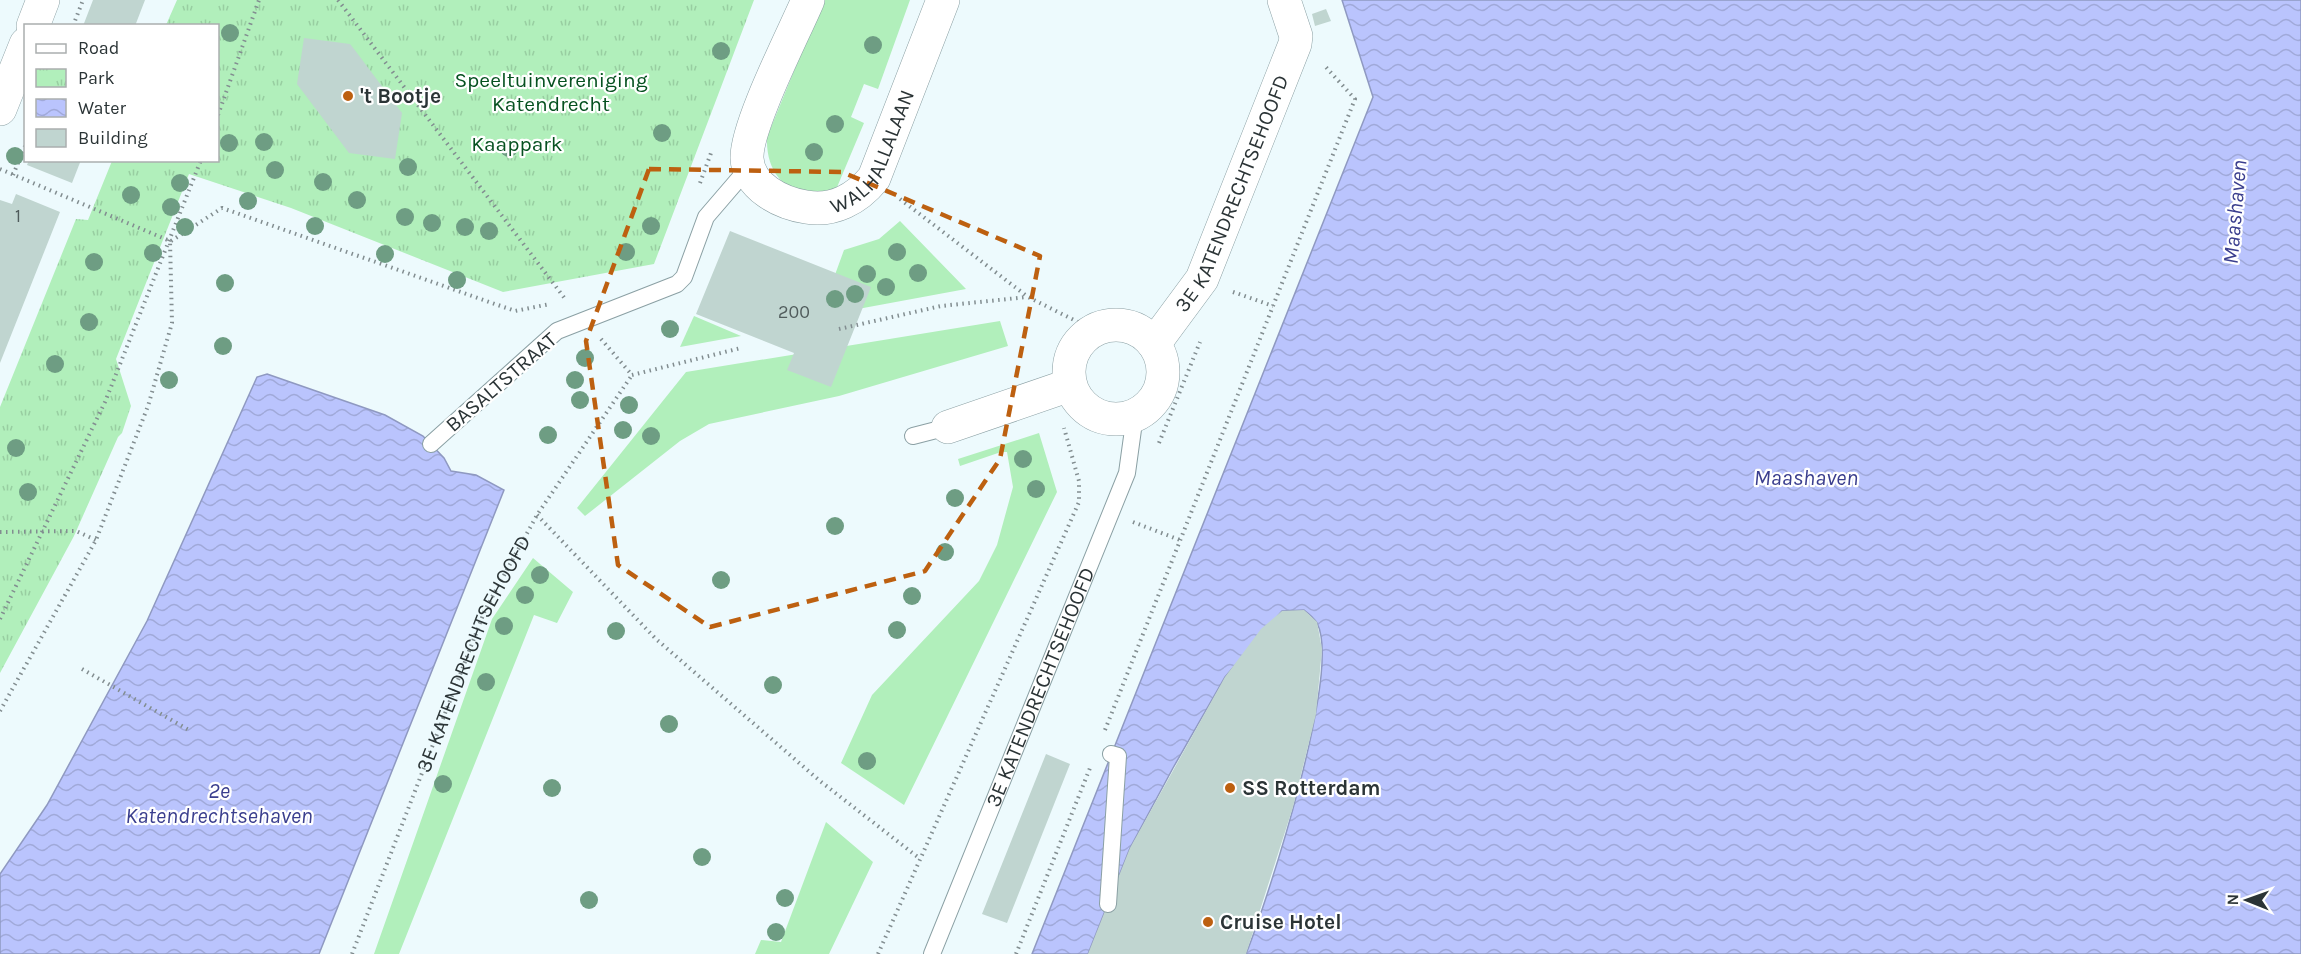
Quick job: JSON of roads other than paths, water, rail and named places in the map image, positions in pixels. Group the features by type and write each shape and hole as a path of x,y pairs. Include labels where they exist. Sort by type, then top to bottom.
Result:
{"street":[{"path":"34,24 43,0"},
{"path":"749,167 748,149 757,120 808,0"},
{"name":"WALHALLALAAN","path":"749,167 755,179 772,195 810,208 841,204 862,191 874,178 943,0"},
{"name":"3E KATENDRECHTSEHOOFD","path":"1154,344 1202,279 1295,45 1296,36 1284,0"},
{"path":"0,109 24,49"},
{"path":"1110,325 1127,326 1143,332 1154,344 1162,364 1161,384 1156,397 1135,416 1119,419 1103,418 1089,411 1077,400 1070,385 1068,369 1072,353 1081,340 1094,330 1110,325"},
{"path":"948,427 1070,385"}],"lane":[{"name":"BASALTSTRAAT","path":"431,444 557,331 677,284 684,277 705,217 749,167"},
{"name":"3E KATENDRECHTSEHOOFD","path":"932,954 1124,482 1129,464 1135,416"},
{"path":"913,436 948,427"},
{"path":"1108,904 1118,756 1111,754"}],"water":[{"name":"Maashaven","path":"1342,0 2301,0 2301,954 1246,954 1285,838 1299,786 1320,687 1322,649 1317,623 1304,610 1282,611 1225,677 1130,848 1088,954 1032,954 1373,97"},
{"name":"2e Katendrechtsehaven","path":"267,374 385,415 423,436 444,458 451,471 476,475 504,490 319,954 0,954 0,874 47,805 147,621 257,377"}],"place":[{"name":"'t Bootje","path":"348,96"},
{"name":"SS Rotterdam","path":"1230,788"},
{"name":"Cruise Hotel","path":"1208,922"}],"park label":[{"name":"Speeltuinvereniging Katendrecht","path":"551,92"},
{"name":"Kaappark","path":"517,144"}]}
